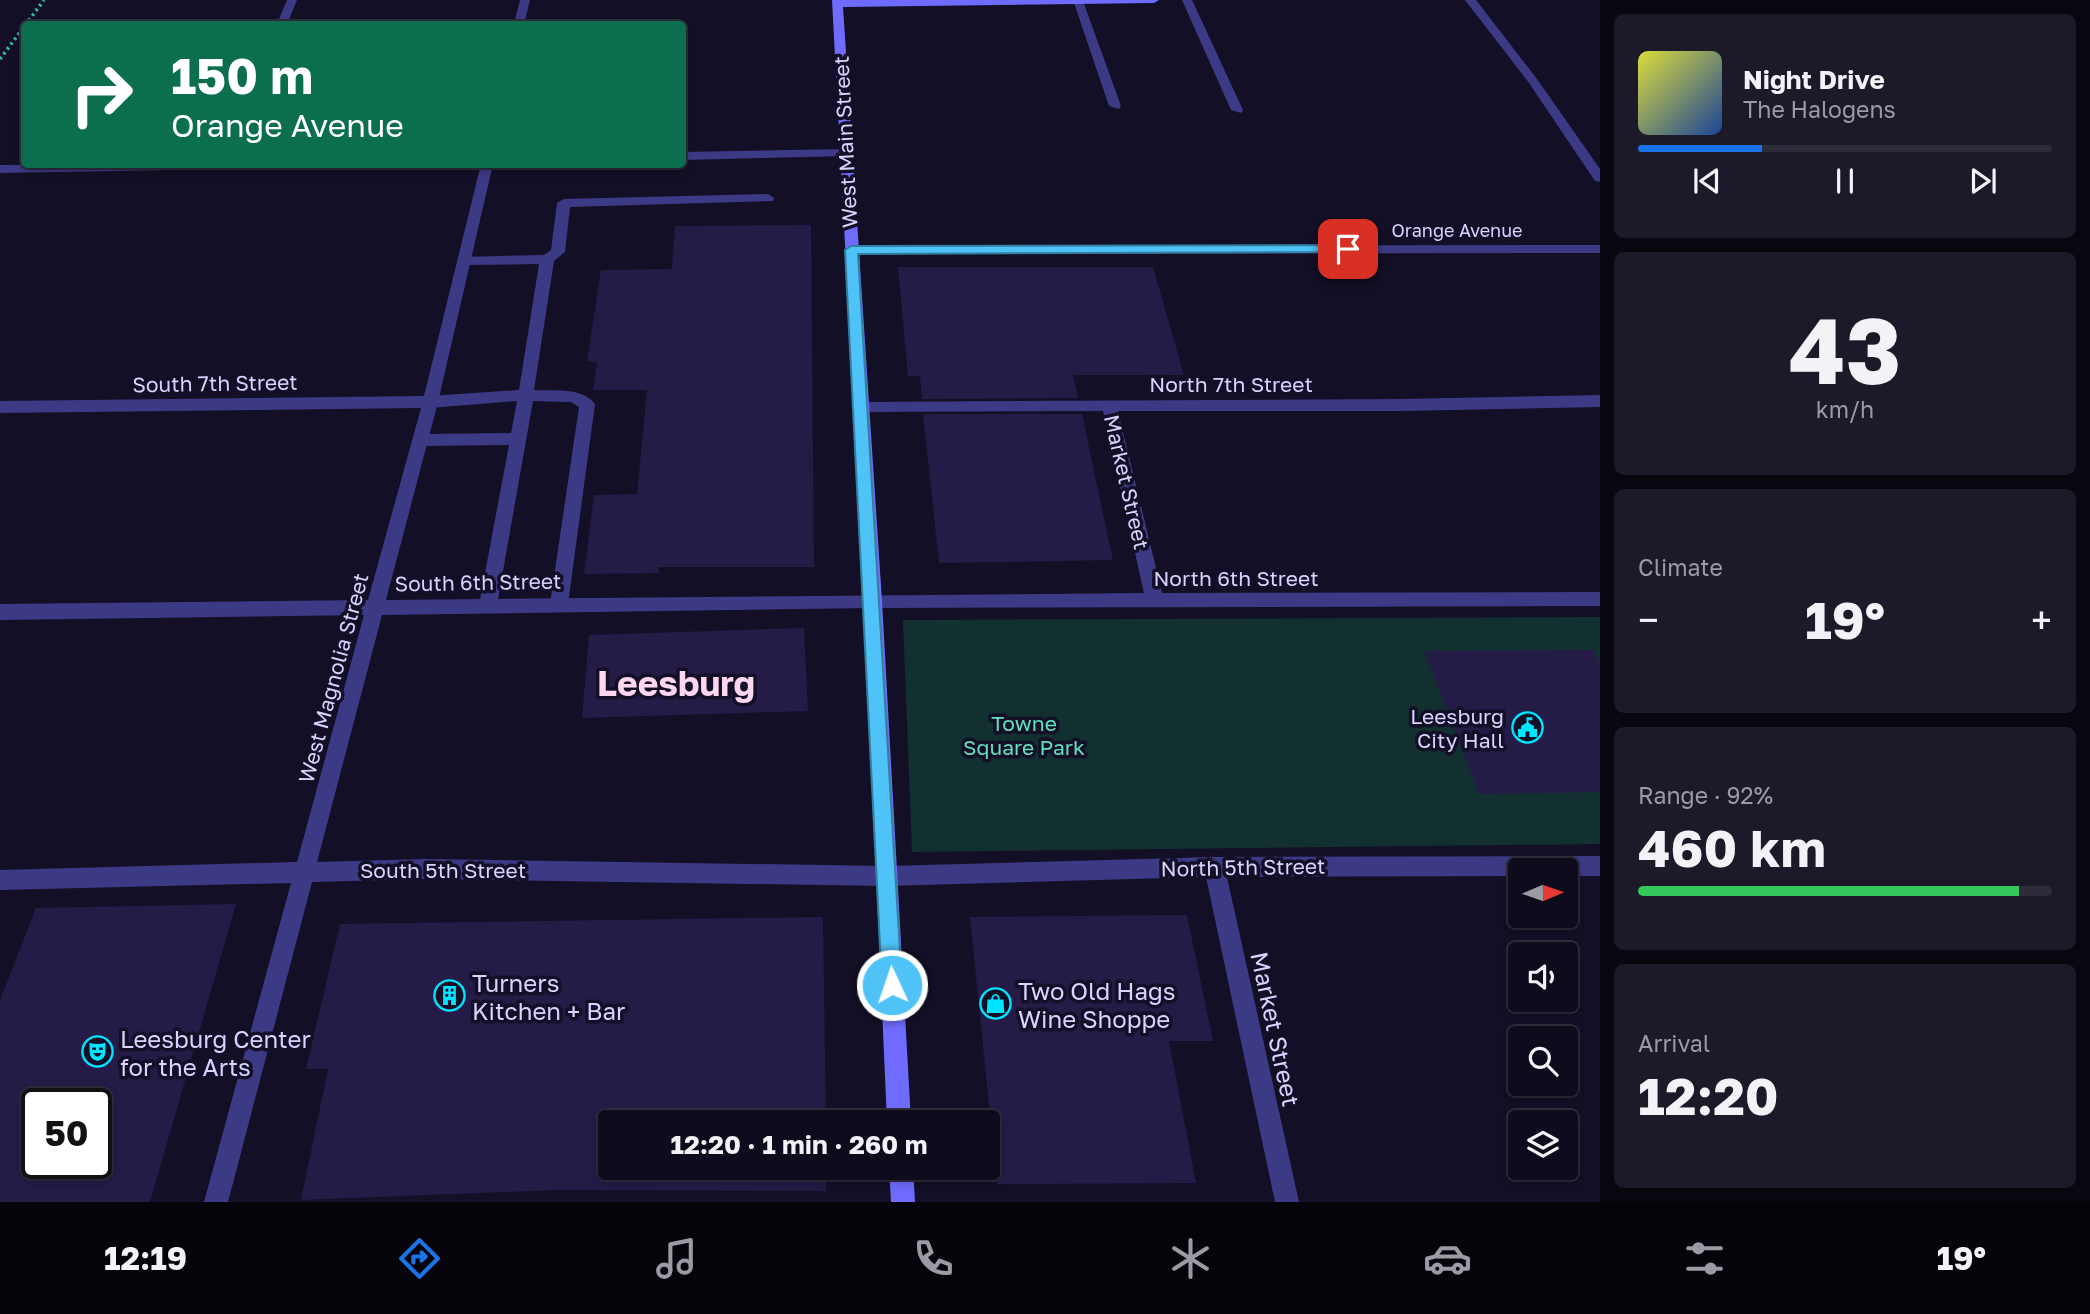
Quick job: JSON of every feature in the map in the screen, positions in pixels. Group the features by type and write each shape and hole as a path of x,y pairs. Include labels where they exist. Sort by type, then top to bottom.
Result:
{"main road":[{"path":"837,2 1154,0"},
{"name":"West Main Street","path":"837,2 873,601 898,1110"},
{"path":"902,1180 903,1202"}],"street":[{"path":"283,21 292,0"},
{"path":"520,21 525,0"},
{"path":"1187,0 1237,110"},
{"path":"1471,0 1533,81 1600,178"},
{"path":"1078,1 1115,106"},
{"path":"686,156 846,153"},
{"path":"0,169 56,168"},
{"name":"West Magnolia Street","path":"216,1202 430,402 486,168"},
{"path":"464,260 547,259 558,252 564,203 768,198"},
{"name":"Orange Avenue","path":"851,250 1600,249"},
{"path":"488,605 526,395 547,259"},
{"name":"South 7th Street","path":"0,407 430,402 526,395 574,397 587,404 559,604"},
{"name":"North 7th Street","path":"861,406 1402,405 1600,401"},
{"name":"Market Street","path":"1109,405 1155,601"},
{"path":"420,440 517,439"},
{"name":"North 6th Street","path":"873,601 1600,599"},
{"name":"South 6th Street","path":"0,612 873,601"},
{"name":"North 5th Street","path":"886,876 1214,867 1600,866"},
{"name":"Market Street","path":"1214,867 1287,1202"},
{"name":"South 5th Street","path":"0,880 426,869 886,876"}],"path":[{"path":"28,21 44,0"},
{"path":"0,59 21,31"}],"green space":[{"name":"Towne Square Park","path":"1600,617 1600,844 912,852 903,620"}],"building":[{"path":"811,225 814,567 658,567 660,573 584,574 594,495 637,494 647,390 593,390 597,363 587,361 601,270 672,269 675,226"},
{"path":"898,267 1153,267 1184,375 1073,375 1078,398 922,399 920,376 908,376"},
{"path":"923,414 1082,414 1113,560 939,563"},
{"path":"804,628 808,711 582,718 589,635"},
{"name":"Leesburg City Hall","path":"1593,650 1600,663 1600,792 1479,794 1424,651"},
{"name":"Leesburg Center for the Arts","path":"236,904 150,1202 0,1202 0,1000 36,908"},
{"path":"1187,915 1213,1041 1169,1041 1196,1183 997,1184 997,1180 1000,1180 1000,1110 990,1110 970,917"},
{"path":"823,917 826,1110 598,1110 598,1180 826,1180 826,1191 556,1190 301,1200 328,1069 306,1069 340,924"}],"place":[{"name":"Leesburg City Hall","path":"1527,728"},
{"name":"Turners Kitchen + Bar","path":"449,996"},
{"name":"Two Old Hags Wine Shoppe","path":"995,1004"},
{"name":"Leesburg Center for the Arts","path":"97,1052"}],"district":[{"name":"Leesburg","path":"676,683"}],"route":[{"path":"892,985 873,601 851,250 1348,249"}]}
